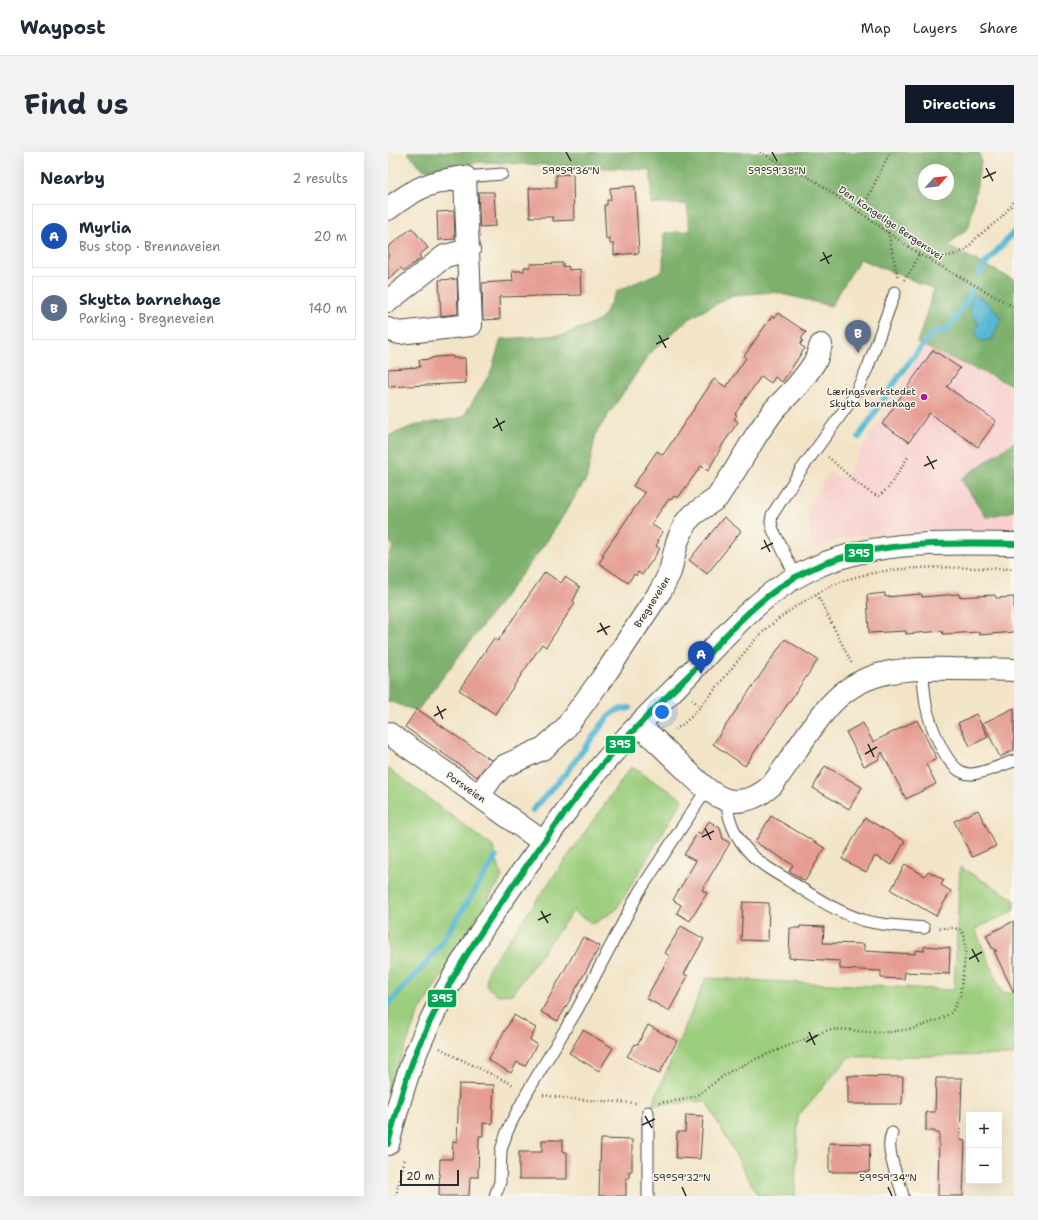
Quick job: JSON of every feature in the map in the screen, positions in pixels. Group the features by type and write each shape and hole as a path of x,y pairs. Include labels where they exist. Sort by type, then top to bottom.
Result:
{"street":[{"path":"388,209 407,194 425,185 441,180 465,177 471,325 399,332 388,330"},
{"path":"388,301 445,256 469,250"},
{"name":"Bregneveien","path":"479,796 496,772 502,767 544,748 564,730 608,670 661,590 670,572 677,542 686,522 694,514 717,498 757,434 774,410 808,372 816,360 821,345"},
{"path":"396,1150 395,1116 412,1063 437,1008 470,948 518,876 596,772 639,725 746,615 763,600 796,577 833,560 861,552 920,544 1014,544"},
{"path":"639,725 707,789 727,800 747,800 760,795 772,785 825,711 843,693 861,681 885,673 910,668 1014,670"},
{"name":"Porsveien","path":"388,733 543,842"}],"lane":[{"path":"465,177 502,174"},
{"path":"796,577 776,536 771,522 776,508 817,447 853,398 868,367 898,288"},
{"path":"923,668 924,692 930,719 935,734 955,768 962,773 969,774 1014,761"},
{"path":"494,1196 500,1182 501,1150 506,1132 528,1091 577,1010 639,892 707,789"},
{"path":"727,800 727,811 735,831 748,852 762,864 809,893 851,916 882,924 924,928"},
{"path":"648,1196 651,1108"},
{"path":"892,1133 890,1143 891,1156 903,1196"}],"path":[{"name":"Den Kongelige Bergensvei","path":"760,152 814,181 919,254 1014,307"},
{"path":"860,213 890,152"},
{"path":"929,259 953,255 966,250 977,237 1001,218 1014,202"},
{"path":"888,231 898,288"},
{"path":"898,288 912,269 919,254"},
{"path":"817,447 859,484 879,496 889,487 908,457"},
{"path":"671,733 692,717 756,639 785,614 830,587 853,578 880,572 930,568 1014,569"},
{"path":"817,594 861,681"},
{"path":"651,1108 696,1096 729,1072 758,1058 825,1031 840,1030 890,1032 916,1028 943,1018 952,1012 960,996 966,950 964,934 960,930 954,928 924,928"},
{"path":"437,1054 443,1041"},
{"path":"440,1048 452,1056 535,1094 570,1099 640,1104"},
{"path":"396,1150 396,1196"}],"shaded area":[{"path":"925,346 1014,389 1014,533 932,532 852,536 817,548 811,538 807,509 829,472 844,479"}],"green space":[{"path":"407,152 979,152 981,162 969,227 948,246 1014,280 1014,386 917,343 934,289 860,259 831,306 774,292 733,295 690,318 651,352 596,433 587,478 547,541 417,711 388,701 388,555 394,547 388,541 388,436 413,426 463,417 491,372 501,339 563,335 601,320 617,291 663,271 664,233 690,231 687,204 651,204 651,170 480,162 424,170"},
{"path":"1014,442 1014,511 986,517 961,479"},
{"path":"631,767 683,799 616,910 593,924 573,911 512,994 498,995 486,986 488,969"},
{"path":"388,768 493,847 502,877 417,1016 388,1092"},
{"path":"960,867 1014,899 1014,911 975,929 1002,993 1014,993 1014,1055 849,1057 798,1116 795,1196 758,1196 706,1101 652,1105 706,978 954,990"}],"water":[{"path":"973,295 985,301 1001,318 992,340 979,341 975,329 979,325 969,308"}],"building":[{"path":"573,174 574,220 553,221 553,217 530,217 529,188 556,188 556,175"},
{"path":"635,186 639,253 614,255 614,244 610,244 610,238 606,239 604,205 607,205 607,200 611,200 610,188"},
{"path":"478,192 494,192 496,226 480,227"},
{"path":"454,211 455,239 438,240 437,212"},
{"path":"412,228 428,248 419,255 421,258 404,271 401,268 388,279 388,247"},
{"path":"563,263 563,267 568,266 569,270 580,269 581,295 499,297 500,319 483,320 482,283 513,281 512,271 524,271 524,267 530,267 530,264"},
{"path":"457,279 458,314 441,316 439,280"},
{"path":"778,313 806,332 801,339 803,340 800,345 805,348 782,382 775,377 771,383 761,376 735,414 737,415 734,419 738,422 723,444 708,471 701,466 678,498 674,496 671,500 669,499 651,524 663,532 657,540 659,541 656,546 660,549 642,575 638,572 636,576 634,574 628,583 599,563 604,556 602,555 645,493 633,486 657,451 663,455 714,379 726,387 746,358 744,356 772,316 774,318"},
{"path":"933,350 960,368 947,387 996,421 978,447 929,413 909,442 882,424"},
{"path":"453,356 453,358 465,358 466,383 388,387 388,369 420,367 419,360"},
{"path":"724,517 741,531 707,574 689,560"},
{"path":"545,572 561,583 565,577 580,587 573,601 575,603 546,647 542,644 495,714 459,690 494,638 498,641"},
{"path":"885,593 885,597 922,594 922,597 959,594 959,597 995,595 996,598 1014,597 1014,632 979,635 979,632 943,634 942,631 906,634 906,631 869,633 867,595"},
{"path":"785,639 818,660 745,766 713,744"},
{"path":"1014,708 1014,750 1000,757 983,723"},
{"path":"417,709 491,760 477,777 405,727"},
{"path":"976,714 988,737 970,746 958,723"},
{"path":"917,720 937,759 926,764 936,784 906,799 882,752 878,760 864,766 846,732 863,723 873,742"},
{"path":"825,766 862,787 849,809 813,788"},
{"path":"978,810 996,846 972,857 954,821"},
{"path":"771,816 825,848 805,881 789,871 793,865 755,842"},
{"path":"865,818 905,841 892,865 875,856 866,872 842,859"},
{"path":"709,821 720,828 723,839 730,843 702,890 707,893 690,921 677,913 681,905 673,900 696,861 684,855 698,832 701,834"},
{"path":"905,864 925,876 928,871 944,880 941,885 951,891 936,916 891,890"},
{"path":"743,902 769,903 768,941 741,940"},
{"path":"1014,921 1014,993 994,951 997,951 992,948 986,935"},
{"path":"681,926 704,939 684,974 688,976 669,1011 646,998 670,956 665,953"},
{"path":"800,926 824,927 823,943 864,944 864,951 915,954 915,950 924,951 924,946 950,948 949,974 905,972 904,979 881,978 881,971 840,969 840,961 789,958 790,928 800,928"},
{"path":"583,937 600,946 558,1021 541,1012"},
{"path":"514,1015 536,1028 530,1040 537,1044 525,1066 517,1062 511,1073 488,1060"},
{"path":"648,1025 677,1041 659,1074 627,1056 635,1044 638,1044"},
{"path":"583,1030 613,1048 599,1071 569,1053"},
{"path":"848,1076 903,1077 902,1104 848,1104"},
{"path":"936,1078 962,1078 960,1140 965,1141 963,1196 938,1196 939,1133 935,1133 935,1131 926,1131 926,1112 935,1112"},
{"path":"459,1084 494,1085 492,1124 483,1123 483,1136 479,1136 478,1177 470,1177 469,1196 439,1196 440,1159 452,1159 453,1141 457,1142"},
{"path":"686,1115 703,1116 700,1159 676,1158 677,1132 685,1132"},
{"path":"601,1139 632,1140 632,1171 629,1171 629,1178 626,1178 626,1196 599,1196"},
{"path":"542,1140 563,1140 563,1152 567,1152 567,1179 519,1179 519,1152 542,1152"},
{"path":"829,1143 870,1144 869,1172 829,1172"}],"waterway":[{"path":"979,274 985,264 1014,232"},
{"path":"859,437 900,375 924,343 933,333 947,330 968,300 971,290"},
{"path":"533,810 566,773 608,717 617,710 630,708"},
{"path":"388,1004 423,967 438,948 496,857"}],"transit line":[{"name":"395","path":"388,1144 405,1083 424,1034 452,979 485,926 564,814 599,768 743,618 773,592 789,581 807,571 831,561 856,554 882,549 935,544 1014,544"}],"place":[{"name":"Skytta barnehage","path":"858,353"},
{"name":"Læringsverkstedet Skytta barnehage","path":"924,397"},
{"name":"Myrlia","path":"701,674"}]}
